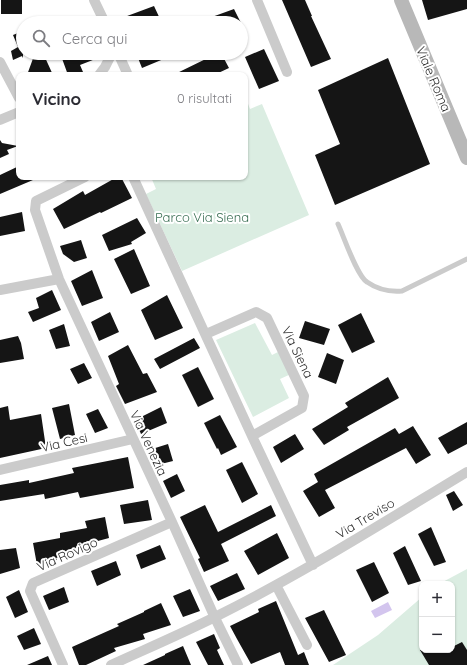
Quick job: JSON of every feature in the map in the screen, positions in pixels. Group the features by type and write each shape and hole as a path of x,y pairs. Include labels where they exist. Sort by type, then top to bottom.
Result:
{"main road":[{"name":"Viale Roma","path":"401,0 467,158"}],"street":[{"path":"94,0 102,16"},
{"path":"256,0 287,72"},
{"path":"101,72 108,60"},
{"path":"121,60 126,72"},
{"path":"0,62 16,92"},
{"path":"0,120 16,113"},
{"name":"Via Venezia","path":"77,180 36,202 34,210 59,279 238,665"},
{"path":"134,180 313,565"},
{"path":"0,290 59,279"},
{"name":"Via Siena","path":"206,334 256,312 267,318 304,396 302,408 252,436"},
{"name":"Via Cesi","path":"0,470 133,439"},
{"name":"Via Treviso","path":"111,665 215,618 313,565 467,472"},
{"name":"Via Rovigo","path":"63,665 30,591 33,583 172,522"},
{"path":"276,585 307,646"}],"lane":[{"path":"338,224 360,275 366,282 391,292 402,292 467,259"}],"green space":[{"name":"Parco Via Siena","path":"248,104 250,109 262,104 309,215 182,271 146,194 156,189 152,180 248,180"},
{"path":"255,323 272,355 280,351 291,374 280,379 289,398 253,417 216,340"},
{"path":"467,569 467,665 333,665 378,635 419,600 419,653 455,653 455,581 445,581"}],"shaded area":[{"path":"388,602 392,610 375,618 371,611"}],"building":[{"path":"1,0 22,0 22,14 1,14"},
{"path":"282,0 305,0 331,59 311,67"},
{"path":"422,0 467,0 467,9 428,20"},
{"path":"154,6 159,16 127,16"},
{"path":"234,9 238,16 215,16"},
{"path":"16,34 16,42 13,35"},
{"path":"16,48 16,59 13,60 11,51"},
{"path":"264,49 279,81 259,89 246,60 248,60 248,56"},
{"path":"388,58 430,164 335,205 315,155 340,144 318,90"},
{"path":"32,60 46,60 52,72 28,72"},
{"path":"63,60 93,60 80,65 83,72 67,72"},
{"path":"139,60 161,60 142,68"},
{"path":"204,60 225,60 229,68 220,72 179,72"},
{"path":"0,140 2,143 16,146 7,150 9,154 0,158"},
{"path":"16,167 16,180 33,180 0,194 0,175"},
{"path":"112,180 123,180 132,198 64,229 53,209 83,191 85,195"},
{"path":"22,212 25,231 0,236 0,217"},
{"path":"137,218 146,233 131,242 132,244 109,251 102,235"},
{"path":"81,240 87,258 74,262 63,254 60,246"},
{"path":"134,249 150,286 131,294 114,259"},
{"path":"92,270 103,298 82,306 71,281"},
{"path":"52,290 61,310 33,322 28,312 39,308 36,298"},
{"path":"167,295 183,328 155,340 141,310"},
{"path":"110,312 119,332 99,341 91,322"},
{"path":"361,313 375,342 352,353 338,325"},
{"path":"305,321 330,329 324,345 299,338"},
{"path":"64,324 70,346 56,349 49,330"},
{"path":"18,336 24,359 0,363 0,340"},
{"path":"194,338 200,348 160,369 154,359"},
{"path":"128,345 143,374 147,373 157,392 125,404 116,386 119,384 108,356"},
{"path":"327,353 344,360 336,384 318,377"},
{"path":"84,363 92,378 78,384 70,369"},
{"path":"198,367 214,399 198,407 182,375"},
{"path":"388,377 399,398 347,427 349,430 324,445 312,429 348,407 345,403"},
{"path":"69,404 75,435 60,439 52,408"},
{"path":"8,406 10,420 41,414 46,448 0,458 0,408"},
{"path":"161,407 167,423 141,434 135,420"},
{"path":"98,409 108,428 95,433 86,414"},
{"path":"220,415 237,447 221,455 204,423"},
{"path":"467,422 467,444 448,454 438,438"},
{"path":"413,426 431,455 416,464 406,448 325,490 335,508 319,517 303,491 318,482 314,474 395,428 399,434"},
{"path":"295,434 304,449 281,463 273,447"},
{"path":"168,444 173,461 157,465 152,449"},
{"path":"128,457 134,488 80,498 78,492 45,499 44,494 0,501 0,485 29,480 29,483 74,473 72,468"},
{"path":"242,462 258,494 242,503 226,470"},
{"path":"177,474 185,491 171,498 163,481"},
{"path":"454,491 463,505 453,511 446,495"},
{"path":"148,500 152,520 124,524 120,505"},
{"path":"205,505 218,532 271,505 276,516 221,544 229,561 204,572 198,559 200,558 180,517"},
{"path":"105,517 109,538 83,545 84,550 56,558 57,560 37,565 33,543 60,538 60,533 87,528 85,521"},
{"path":"431,527 446,562 434,566 418,534"},
{"path":"277,533 289,558 258,575 244,551"},
{"path":"160,545 166,559 141,569 136,555"},
{"path":"405,546 421,581 408,585 393,553"},
{"path":"16,548 20,568 0,574 0,550"},
{"path":"116,561 121,575 97,586 91,571"},
{"path":"374,562 389,593 372,602 356,570"},
{"path":"237,573 245,589 218,601 210,586"},
{"path":"64,587 69,602 49,610 43,596"},
{"path":"190,589 200,611 183,617 173,596"},
{"path":"19,590 28,612 15,618 6,597"},
{"path":"276,601 298,655 304,652 309,665 285,665 280,652 251,664 230,626 259,612 258,609"},
{"path":"161,603 171,625 143,634 145,639 114,648 116,651 86,665 79,665 72,647 119,626 117,624"},
{"path":"324,610 346,655 329,662 305,618"},
{"path":"34,628 41,644 24,650 17,636"},
{"path":"214,634 220,648 217,650 224,665 208,665 196,642"},
{"path":"462,642 467,650 467,665 429,665 422,653 455,653 455,646"},
{"path":"183,646 191,665 143,665 165,654"},
{"path":"48,656 52,665 27,665"}]}
